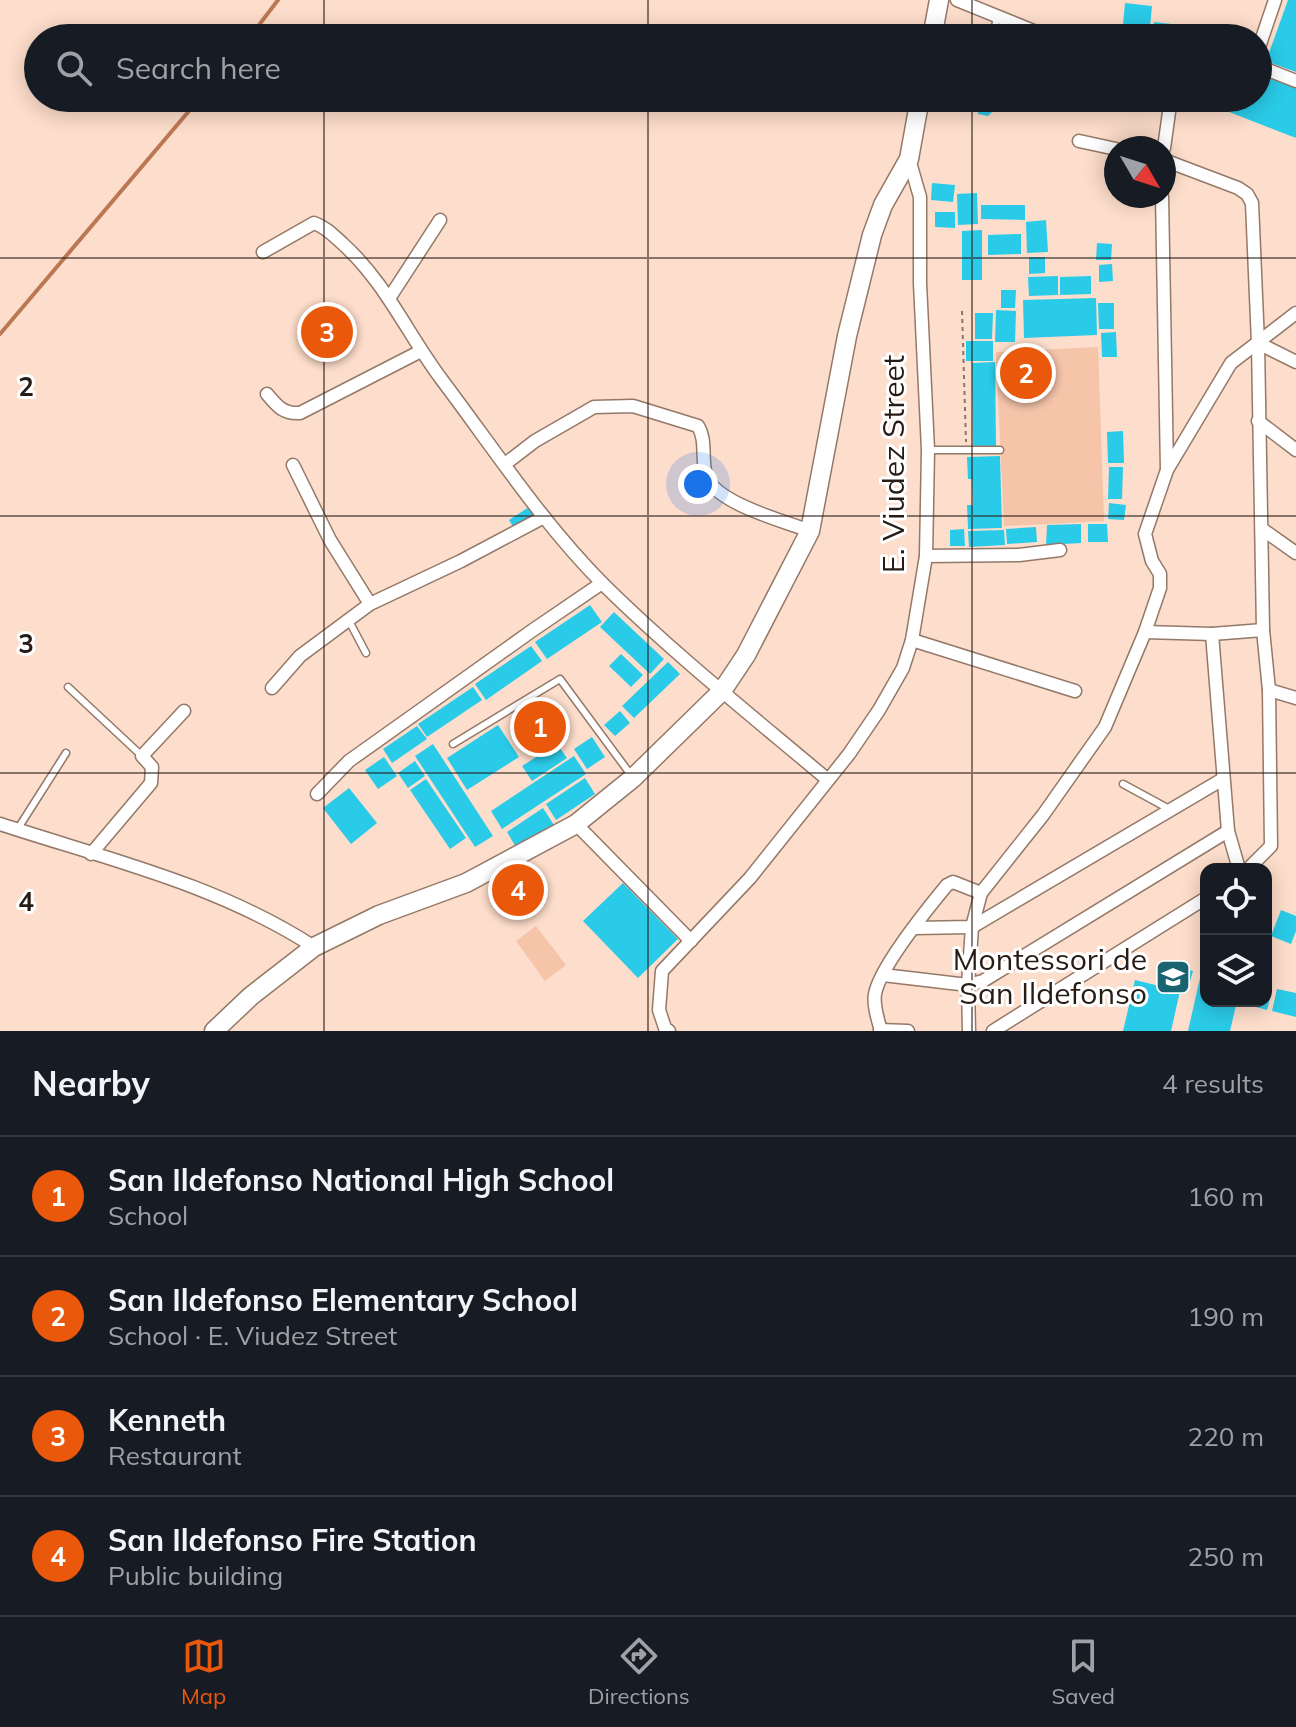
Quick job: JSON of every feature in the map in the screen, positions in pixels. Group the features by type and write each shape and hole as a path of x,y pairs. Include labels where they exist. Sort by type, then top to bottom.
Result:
{"street":[{"path":"935,24 939,0"},
{"path":"957,0 1017,24"},
{"path":"1267,24 1275,0"},
{"path":"1272,72 1296,81"},
{"name":"E. Viudez Street","path":"669,1031 659,1010 662,971 750,878 828,780 879,710 903,668 912,640 926,556 928,450 920,283 920,197 909,159 917,112"},
{"path":"1166,136 1169,112"},
{"path":"1079,141 1104,146"},
{"path":"214,1031 251,996 314,947 379,915 466,883 576,824 633,778 722,691 746,655 810,531 847,336 872,235 883,205 909,159"},
{"path":"1176,165 1247,194 1252,203 1263,630 1269,690 1271,846 1254,863"},
{"path":"1162,208 1167,470"},
{"path":"390,297 440,220"},
{"path":"263,252 314,223 320,224 357,257 390,297 421,351 544,517 602,583 722,691 828,780"},
{"path":"969,1031 972,927 981,893 1043,815 1105,727 1160,588 1160,574 1139,536 1167,470 1231,363 1296,313"},
{"path":"1258,343 1296,362"},
{"path":"267,394 279,409 289,414 300,413 421,351"},
{"path":"505,464 535,441 594,407 633,406 698,426 702,433 706,478 722,496 810,531"},
{"path":"1258,421 1296,450"},
{"path":"293,465 330,540 370,604"},
{"path":"272,688 300,656 370,604 544,517"},
{"path":"1262,529 1296,553"},
{"path":"926,556 1019,555 1060,550"},
{"path":"317,794 349,761 602,583"},
{"path":"1145,632 1212,634 1263,630"},
{"path":"1212,634 1228,831 1237,863"},
{"path":"912,640 1075,691"},
{"path":"1269,690 1296,698"},
{"path":"91,854 151,783 152,767 142,756 184,711"},
{"path":"914,928 972,927 1223,779"},
{"path":"0,824 202,889 276,922 314,947"},
{"path":"576,824 691,941"},
{"path":"883,975 968,985 983,981 1228,831"},
{"path":"908,1031 881,1031 874,998 883,975 947,885 953,882 981,893"},
{"path":"993,1031 1200,902"}],"lane":[{"path":"996,24 997,16"},
{"path":"928,450 1000,450"},
{"path":"348,619 366,653"},
{"path":"453,744 560,679 633,778"},
{"path":"68,687 142,756"},
{"path":"17,830 66,753"},
{"path":"1123,784 1171,810"}],"path":[{"path":"962,311 966,450"}],"shaded area":[{"path":"1098,347 1104,521 1004,526 996,352"},
{"path":"536,926 566,965 545,981 516,941"}],"building":[{"path":"1288,0 1296,0 1296,72 1272,63 1272,44"},
{"path":"1125,3 1152,6 1150,24 1123,24"},
{"path":"1272,77 1296,86 1296,138 1229,112 1272,112"},
{"path":"932,183 955,185 953,202 931,200"},
{"path":"977,193 978,224 958,225 957,194"},
{"path":"981,205 1025,205 1025,220 981,219"},
{"path":"935,212 955,212 955,228 935,227"},
{"path":"1046,220 1048,252 1027,253 1026,222"},
{"path":"982,230 982,280 962,280 962,231"},
{"path":"1021,234 1021,254 988,255 988,235"},
{"path":"1097,243 1112,244 1111,260 1096,260"},
{"path":"1029,257 1045,257 1045,273 1029,274"},
{"path":"1112,264 1113,281 1099,282 1099,265"},
{"path":"1058,276 1058,295 1029,296 1028,277"},
{"path":"1091,276 1091,294 1060,295 1060,277"},
{"path":"1001,290 1016,290 1015,308 1001,308"},
{"path":"1096,298 1097,335 1024,338 1023,300"},
{"path":"1098,303 1114,303 1114,329 1099,329"},
{"path":"996,310 1016,311 1015,342 995,342"},
{"path":"975,313 993,313 992,339 975,339"},
{"path":"1116,332 1117,357 1102,357 1101,333"},
{"path":"966,341 993,341 993,361 966,361"},
{"path":"995,362 996,447 973,448 972,363"},
{"path":"1123,431 1124,463 1108,463 1107,432"},
{"path":"1000,456 1002,528 968,529 967,505 973,505 967,457"},
{"path":"1109,467 1123,467 1122,499 1108,499"},
{"path":"1109,503 1126,505 1124,520 1108,519"},
{"path":"529,507 535,517 515,530 509,520"},
{"path":"1081,524 1081,543 1046,545 1047,525"},
{"path":"1088,524 1107,524 1108,542 1088,542"},
{"path":"1036,527 1037,542 1007,544 1006,529"},
{"path":"964,529 965,546 950,546 950,530"},
{"path":"1004,530 1005,545 969,547 968,531"},
{"path":"590,605 602,622 547,659 535,642"},
{"path":"614,612 664,659 650,674 600,627"},
{"path":"531,646 542,661 486,700 475,684"},
{"path":"621,654 643,675 631,687 609,666"},
{"path":"668,662 680,674 634,718 622,706"},
{"path":"473,687 482,700 427,737 418,724"},
{"path":"620,711 630,723 615,736 604,725"},
{"path":"498,725 519,757 467,790 447,758"},
{"path":"417,726 427,739 392,763 383,749"},
{"path":"592,737 605,757 587,769 574,749"},
{"path":"433,744 493,836 475,847 415,756"},
{"path":"557,744 567,758 532,781 522,766"},
{"path":"574,756 586,774 502,829 491,811"},
{"path":"384,757 397,776 378,789 365,770"},
{"path":"415,761 425,776 408,788 398,773"},
{"path":"585,778 595,794 556,820 546,804"},
{"path":"426,779 466,838 450,849 410,790"},
{"path":"349,788 377,823 351,844 323,808"},
{"path":"543,808 554,825 517,849 507,832"},
{"path":"522,872 535,896 513,907 501,884"},
{"path":"623,883 678,939 638,978 583,921"},
{"path":"1281,910 1296,916 1296,931 1291,944 1272,936"},
{"path":"1166,963 1193,971 1188,989 1161,982"},
{"path":"1200,978 1200,1007 1236,1007 1230,1031 1188,1031"},
{"path":"1135,980 1180,991 1171,1031 1123,1031"},
{"path":"1277,989 1296,993 1296,1017 1272,1011"}],"waterway":[{"path":"260,24 278,0"},
{"path":"0,334 188,112"}],"place":[{"name":"Kenneth","path":"327,332"},
{"name":"San Ildefonso Elementary School","path":"1026,373"},
{"name":"San Ildefonso National High School","path":"540,727"},
{"name":"San Ildefonso Fire Station","path":"518,890"},
{"name":"Montessori de San Ildefonso","path":"1173,977"}]}
